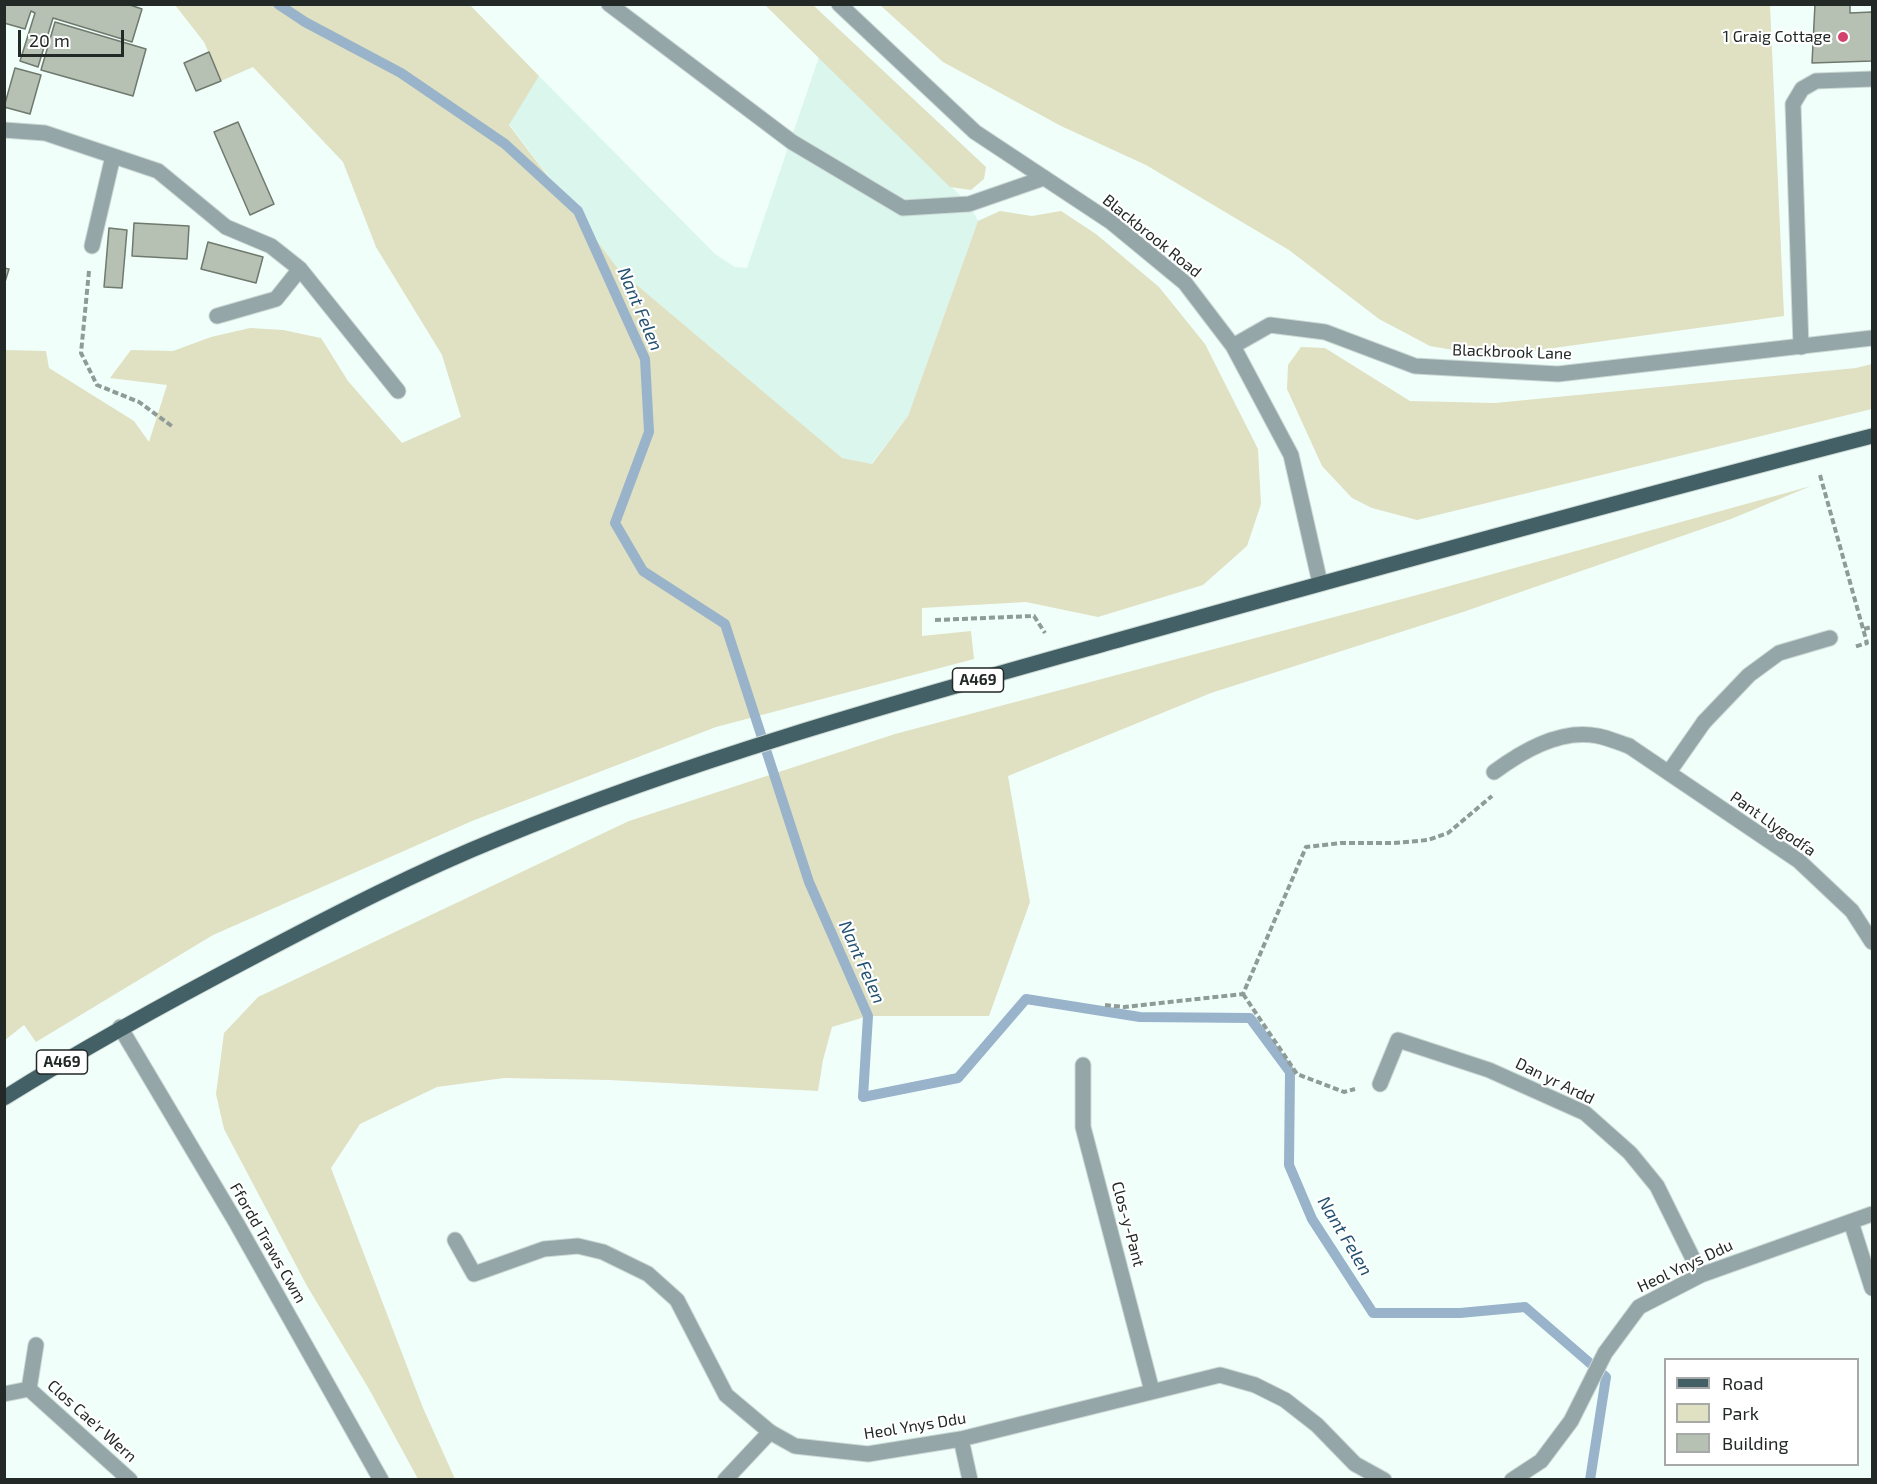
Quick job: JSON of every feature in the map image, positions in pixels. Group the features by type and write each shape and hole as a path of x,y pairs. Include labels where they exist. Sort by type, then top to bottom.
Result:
{"main road":[{"name":"A469","path":"4,1098 120,1027 373,894 501,837 666,777 837,722 1060,656 1872,436"}],"street":[{"path":"609,4 792,142 903,208 969,204 1044,178"},
{"name":"Blackbrook Road","path":"838,4 975,132 1112,222 1185,282 1233,346 1291,455 1320,584"},
{"path":"1801,347 1793,104 1802,89 1816,81 1872,79"},
{"path":"4,130 45,133 158,171 226,227 271,246 300,269 398,391"},
{"path":"92,246 113,156"},
{"path":"217,316 276,299 300,269"},
{"name":"Blackbrook Lane","path":"1233,346 1270,325 1325,332 1415,366 1557,374 1872,338"},
{"path":"1669,772 1704,722 1749,675 1779,653 1830,638"},
{"name":"Pant Llygodfa","path":"1494,772 1521,752 1554,738 1596,735 1629,746 1798,861 1852,911 1872,942"},
{"name":"Ffordd Traws Cwm","path":"120,1027 237,1224 381,1479"},
{"name":"Dan yr Ardd","path":"1380,1084 1398,1040 1489,1070 1585,1113 1630,1153 1658,1186 1701,1275"},
{"name":"Clos-y-Pant","path":"1083,1065 1083,1126 1152,1391"},
{"name":"Heol Ynys Ddu","path":"1512,1479 1541,1461 1571,1421 1605,1353 1639,1307 1701,1275 1872,1214"},
{"path":"1851,1222 1872,1288"},
{"name":"Heol Ynys Ddu","path":"455,1240 474,1274 544,1249 578,1246 603,1252 648,1274 677,1300 726,1395 770,1432 795,1446 868,1454 961,1439 1220,1375 1255,1385 1284,1400 1317,1425 1355,1464 1384,1479"},
{"name":"Clos Cae'r Wern","path":"29,1389 36,1345"},
{"name":"Clos Cae'r Wern","path":"4,1394 29,1389"},
{"name":"Clos Cae'r Wern","path":"29,1389 130,1479"},
{"path":"725,1479 770,1432"},
{"path":"961,1439 970,1479"}],"path":[{"path":"92,246 81,352 97,385 139,402 173,427"},
{"path":"1813,452 1864,629 1872,627"},
{"path":"935,620 1034,616 1060,656"},
{"path":"1244,994 1306,847 1341,843 1394,843 1428,840 1448,833 1500,789"},
{"path":"1105,1005 1124,1007 1244,994"},
{"path":"1244,994 1298,1074 1344,1092 1380,1084"}],"shaded area":[{"path":"819,57 969,204 978,221 908,416 871,464 842,458 619,270 509,124 539,76 715,254 735,267 747,268"}],"green space":[{"path":"175,5 470,5 539,76 509,125 619,270 842,458 872,464 908,416 978,221 1000,211 1032,216 1061,211 1096,234 1159,287 1205,344 1258,449 1261,504 1247,546 1203,585 1098,617 1026,602 922,608 922,636 971,631 974,659 716,727 472,821 213,935 36,1042 24,1025 5,1040 5,350 46,351 49,368 134,421 149,442 167,385 110,378 131,350 173,351 211,337 250,328 283,330 321,338 348,381 402,443 461,417 442,355 376,247 343,162 253,67 221,81 204,42"},
{"path":"765,5 813,5 986,167 984,179 971,190 950,187"},
{"path":"880,5 1770,5 1784,316 1532,351 1470,353 1430,346 1379,319 1289,250 1146,165 1061,126 943,62"},
{"path":"1301,347 1325,348 1410,401 1495,403 1856,368 1872,364 1872,409 1417,520 1372,508 1352,498 1322,466 1287,389 1288,365"},
{"path":"1811,486 1731,519 1463,612 1211,693 1008,776 1030,902 989,1016 868,1016 832,1027 818,1091 609,1080 504,1078 437,1087 360,1124 331,1168 423,1408 455,1479 418,1479 369,1389 307,1286 224,1129 216,1094 224,1033 258,997 629,821 895,734 1417,595"}],"building":[{"path":"4,4 127,4 142,9 132,42 53,18 38,67 20,61 35,13 31,11 25,29 4,23"},
{"name":"1 Graig Cottage","path":"1815,4 1850,4 1850,13 1872,12 1872,61 1812,63"},
{"path":"55,22 146,49 133,96 41,70"},
{"path":"209,52 221,81 196,91 184,63"},
{"path":"15,68 41,75 30,114 4,107"},
{"path":"238,122 274,204 250,215 214,132"},
{"path":"134,223 189,226 187,259 132,256"},
{"path":"109,228 127,230 122,288 104,287"},
{"path":"208,242 263,257 256,283 201,269"},
{"path":"4,268 9,269 4,285"}],"waterway":[{"name":"Nant Felen","path":"278,4 305,22 401,73 505,144 578,211 645,359 649,432 615,523 643,571 725,624 809,882 868,1016 863,1097 958,1078 1026,999 1140,1017 1250,1018 1290,1072 1289,1165 1312,1219 1373,1313 1460,1313 1525,1307 1606,1377 1590,1480"}],"place":[{"name":"1 Graig Cottage","path":"1843,37"}]}
